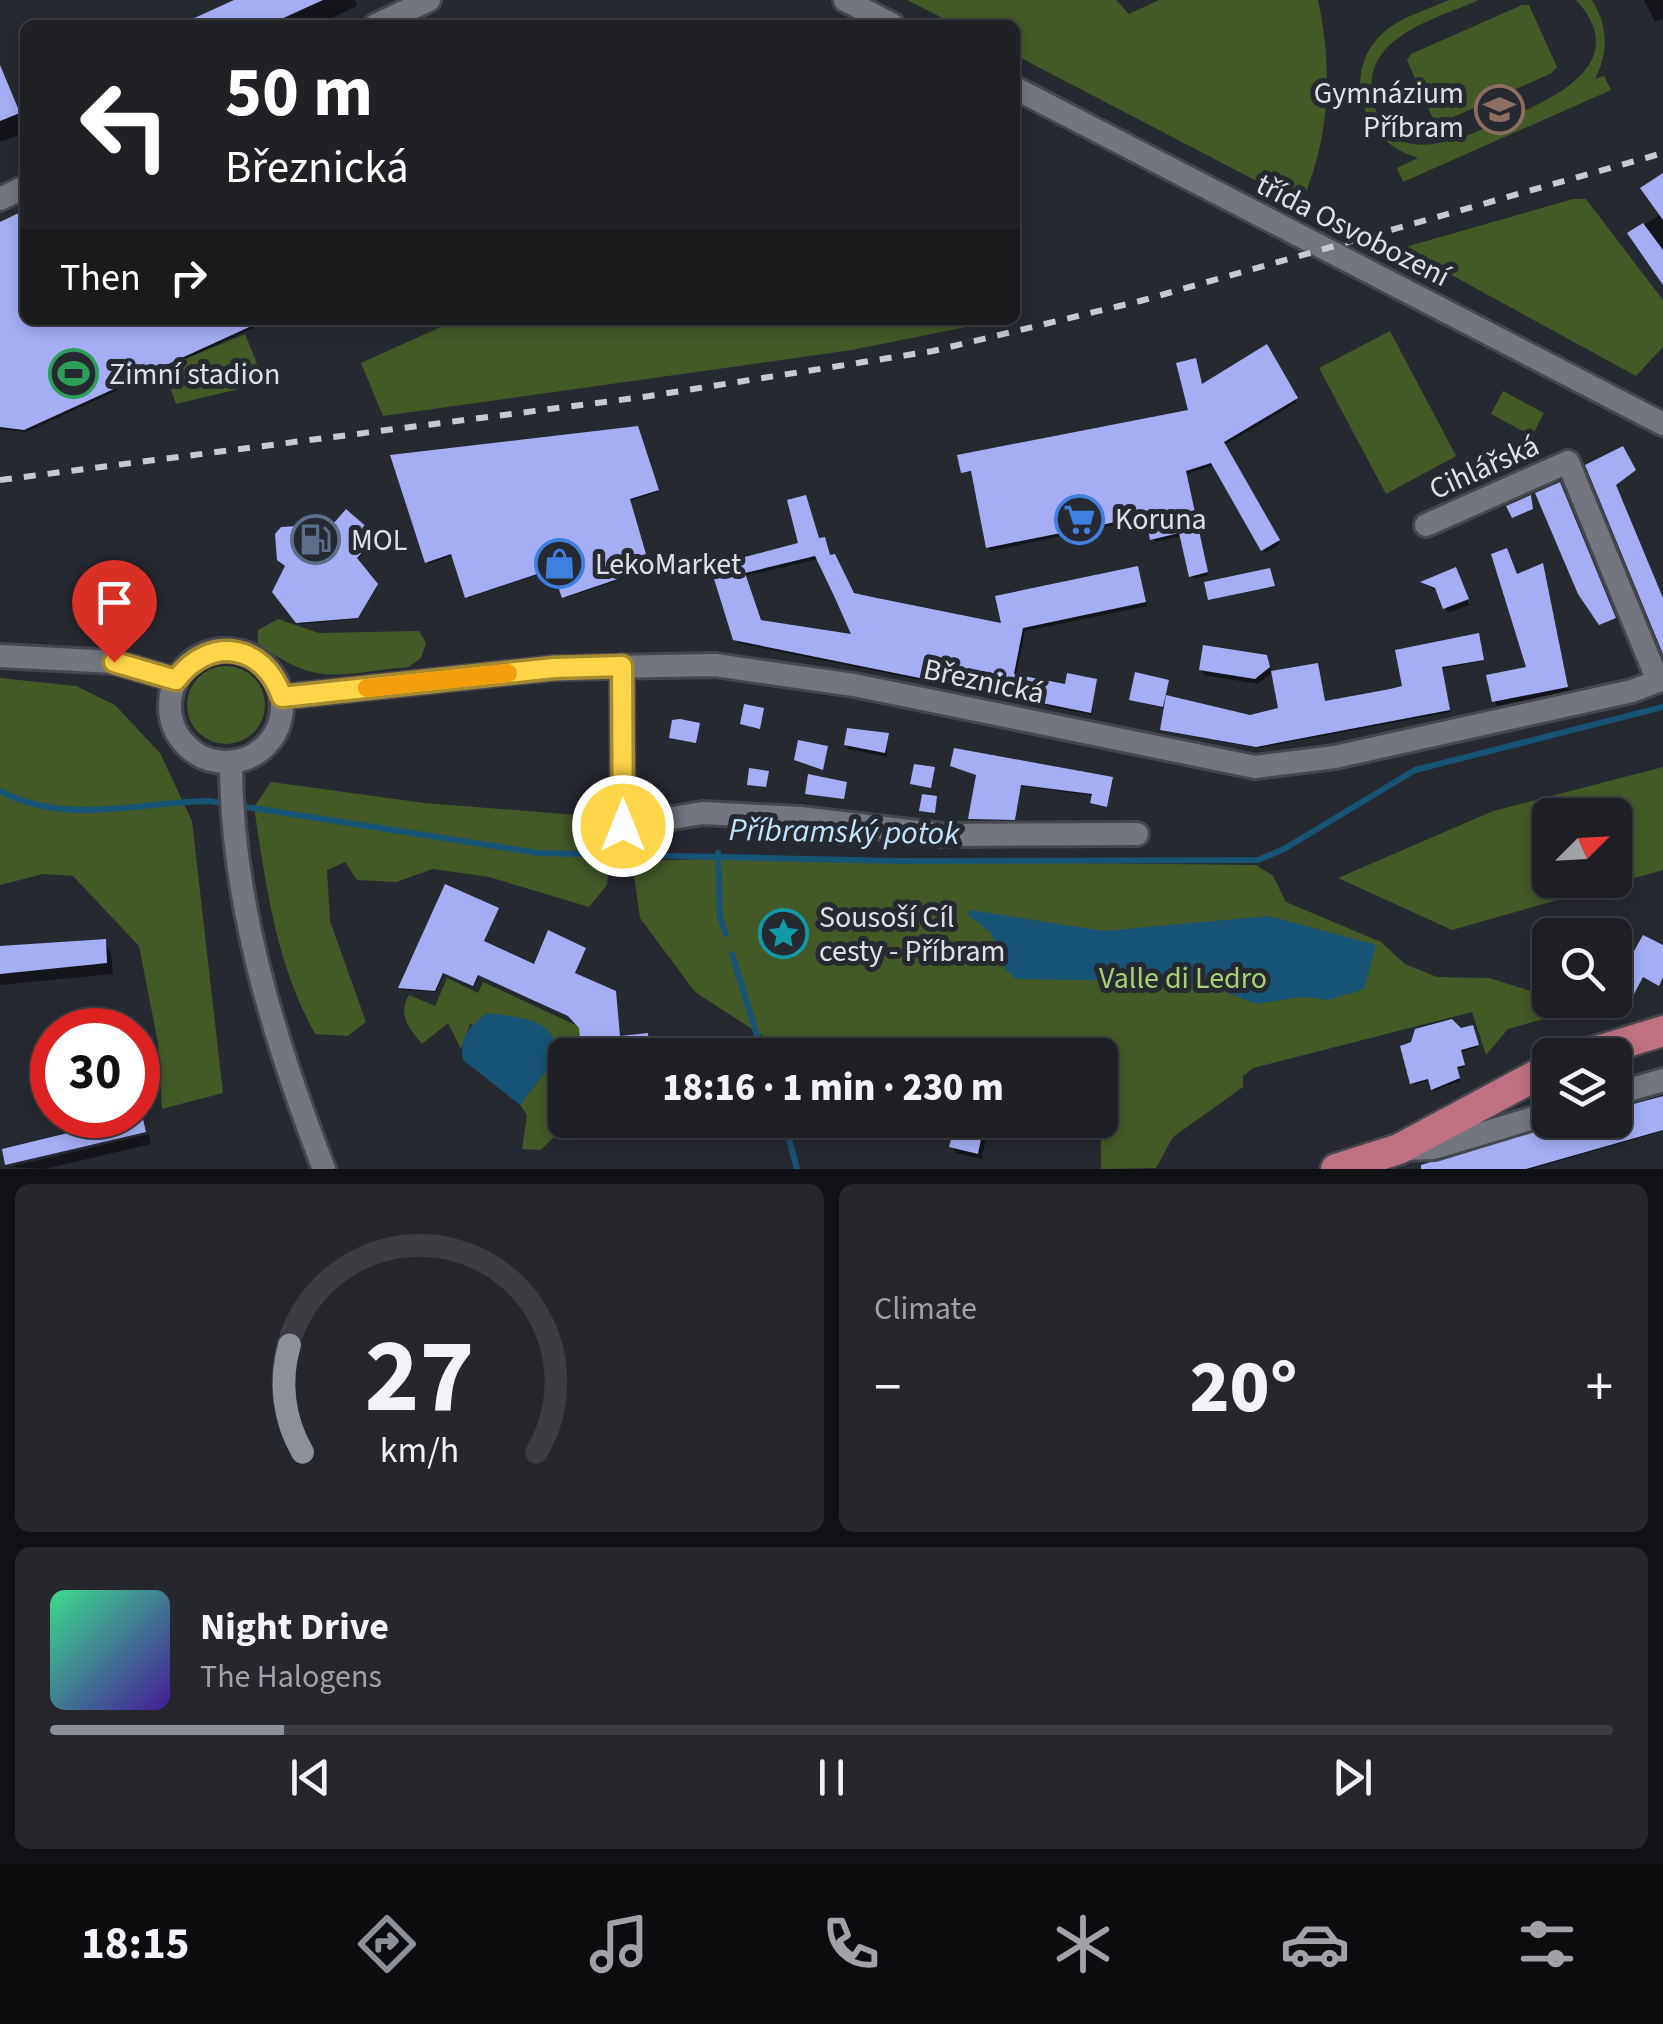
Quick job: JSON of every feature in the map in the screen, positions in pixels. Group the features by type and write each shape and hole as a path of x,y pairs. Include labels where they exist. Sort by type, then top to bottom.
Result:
{"main road":[{"path":"1632,1040 1663,1031"},
{"path":"1336,1169 1399,1149 1532,1078"}],"street":[{"path":"387,20 430,0"},
{"path":"845,0 883,20"},
{"name":"třída Osvobození","path":"1020,91 1663,424"},
{"name":"Cihlářská","path":"1426,524 1568,462 1661,680"},
{"path":"242,652 268,669 282,697 282,713 271,741 246,759 231,762 198,755 174,730 170,696 176,680 204,654 242,652"},
{"path":"0,656 114,662 176,680"},
{"path":"622,666 623,826 703,812 943,835 1137,834"},
{"name":"Březnická","path":"282,697 554,668 731,666 854,685 1254,767 1335,757 1632,691 1661,680"},
{"path":"231,762 233,828 264,986 324,1169"},
{"path":"1632,1089 1663,1080"},
{"path":"1399,1149 1434,1148 1532,1118"}],"green space":[{"path":"907,0 1116,0 1129,14 1159,0 1318,0 1326,52 1326,104 1318,155 1301,204 1020,58 1020,20 946,20"},
{"path":"1449,0 1479,0 1426,22 1392,43 1373,73 1372,93 1379,119 1391,135 1408,143 1448,141 1527,110 1565,88 1592,59 1596,42 1591,22 1576,0 1592,0 1601,20 1605,39 1603,59 1595,79 1604,76 1611,90 1403,182 1397,168 1418,158 1399,150 1371,121 1360,84 1363,65 1371,46 1386,30"},
{"path":"1529,5 1557,67 1552,73 1442,122 1434,121 1407,60 1411,54"},
{"path":"1573,199 1586,199 1663,300 1663,347 1636,376 1402,248"},
{"path":"445,325 976,325 852,350 383,416 361,363"},
{"path":"1390,331 1456,456 1386,494 1319,368"},
{"path":"245,334 265,383 176,404 163,368"},
{"path":"1503,391 1544,413 1532,436 1491,414"},
{"path":"278,619 319,633 419,631 426,643 421,658 409,667 347,674 314,672 297,667 258,643 258,630"},
{"path":"226,666 254,677 265,705 254,733 226,744 198,733 187,705 198,677"},
{"path":"0,678 76,686 115,705 160,753 192,821 223,1093 162,1109 160,1008 151,1008 139,946 73,876 43,874 0,885"},
{"path":"1663,767 1663,870 1632,879 1632,798 1543,798"},
{"path":"271,782 425,803 613,818 607,885 589,907 489,877 433,869 396,882 357,880 345,862 327,870 330,921 366,1022 348,1036 315,1034 282,952 263,866 254,807"},
{"path":"1532,801 1532,898 1565,898 1452,930 1338,878 1493,811"},
{"name":"Valle di Ledro","path":"632,861 1256,865 1273,876 1286,902 1381,942 1405,964 1437,977 1489,978 1532,991 1532,1018 1547,1018 1508,1029 1486,1055 1472,1012 1253,1068 1243,1076 1243,1087 1173,1137 1156,1168 1101,1169 1101,1138 1118,1138 1118,1038 766,1038 695,992 640,918"},
{"path":"447,978 478,993 483,982 582,1028 583,1038 548,1038 548,1050 470,1024 461,1049 448,1023 422,1044 406,1021 406,1002 409,995 435,1006"},
{"path":"548,1068 548,1138 553,1138 541,1150 522,1149 527,1115 520,1105"}],"water":[{"path":"970,910 1104,931 1269,916 1376,945 1364,989 1328,1000 1302,997 1256,1004 1200,982 1016,979 1006,970 991,933 968,915"},
{"path":"488,1013 523,1018 542,1026 553,1038 548,1038 548,1068 520,1105 463,1060 467,1032"}],"building":[{"path":"234,0 323,0 279,20 190,20"},
{"path":"0,65 20,113 0,121"},
{"path":"1663,173 1663,220 1640,188"},
{"name":"Zimní stadion","path":"20,212 20,325 254,325 24,430 0,427 0,222"},
{"path":"1643,223 1663,250 1663,285 1627,233"},
{"path":"1267,344 1298,398 1224,442 1280,540 1261,551 1211,463 1186,471 1208,572 1189,577 1179,533 1150,540 1146,516 986,548 971,471 961,473 957,455 1188,410 1176,363 1196,358 1202,384"},
{"path":"638,426 659,490 630,499 650,568 562,598 552,569 465,598 451,554 425,563 390,455"},
{"path":"1623,446 1636,470 1616,485 1663,598 1663,654 1585,465"},
{"path":"1560,482 1616,618 1599,625 1578,594 1535,493"},
{"path":"806,495 819,538 825,537 830,555 835,554 854,593 1001,623 995,596 1138,566 1146,602 1023,628 1014,674 1065,684 1067,673 1097,679 1091,713 733,640 710,566 798,543 787,500","holes":["815,556 851,634 761,620 745,573"]},
{"path":"1531,495 1533,509 1512,518 1506,506"},
{"path":"346,509 377,536 357,558 378,584 358,618 296,623 272,592 285,566 277,560 275,534 281,527 333,524"},
{"path":"1507,548 1517,574 1543,563 1568,687 1492,702 1486,675 1526,667 1491,554"},
{"path":"1456,567 1469,599 1443,609 1435,588 1420,582"},
{"path":"1270,568 1275,586 1208,600 1204,582"},
{"path":"1479,633 1484,660 1442,667 1450,710 1256,747 1160,730 1166,695 1250,715 1278,708 1271,671 1318,663 1325,701 1390,689 1402,686 1395,650"},
{"path":"1203,645 1267,655 1270,667 1255,679 1199,670"},
{"path":"1135,672 1169,680 1163,707 1129,700"},
{"path":"744,704 764,708 760,729 740,724"},
{"path":"672,720 700,723 696,743 669,738"},
{"path":"847,728 889,733 885,753 844,745"},
{"path":"798,740 828,746 823,770 794,760"},
{"path":"954,748 1113,777 1107,807 1090,803 1092,794 1021,785 1015,820 968,819 976,775 950,766"},
{"path":"914,764 935,767 931,788 910,784"},
{"path":"749,768 769,771 766,787 747,785"},
{"path":"808,774 847,782 844,799 805,794"},
{"path":"922,794 937,796 935,813 919,811"},
{"path":"445,884 499,908 484,941 534,964 548,930 586,948 575,973 616,991 620,1036 648,1033 648,1038 580,1038 579,1028 568,1016 478,975 473,986 443,973 435,991 398,988"},
{"path":"1643,935 1663,945 1663,977 1659,986 1643,977 1632,993 1634,951"},
{"path":"106,939 107,963 0,974 0,946"},
{"path":"1452,1019 1461,1028 1473,1025 1479,1045 1461,1050 1465,1065 1457,1067 1460,1078 1431,1090 1428,1079 1410,1084 1400,1046 1411,1042 1415,1029"},
{"path":"1663,1096 1663,1130 1526,1169 1421,1169 1421,1165 1532,1131 1532,1138 1632,1138 1632,1104"},
{"path":"47,1138 120,1138 5,1165 2,1149"},
{"path":"951,1138 981,1138 978,1154 949,1147"}],"waterway":[{"name":"Příbramský potok","path":"0,791 25,802 77,810 209,801 538,853 900,861 1258,860 1284,849 1415,770 1663,707"},
{"path":"718,853 720,917 726,934"},
{"path":"732,954 758,1038"},
{"path":"789,1138 797,1169"}],"railway":[{"path":"0,480 643,397 933,351 1140,301 1663,153"}],"slow traffic":[{"path":"367,688 508,673"}],"place":[{"name":"Gymnázium Příbram","path":"1499,110"},
{"name":"Zimní stadion","path":"74,374"},
{"name":"Koruna","path":"1080,519"},
{"name":"MOL","path":"316,540"},
{"name":"LekoMarket","path":"560,564"},
{"name":"Sousoší Cíl cesty - Příbram","path":"784,934"}],"route":[{"path":"114,662 176,680 188,664 204,654 223,649 242,652 268,669 282,697 554,668 622,666 623,826"}]}
